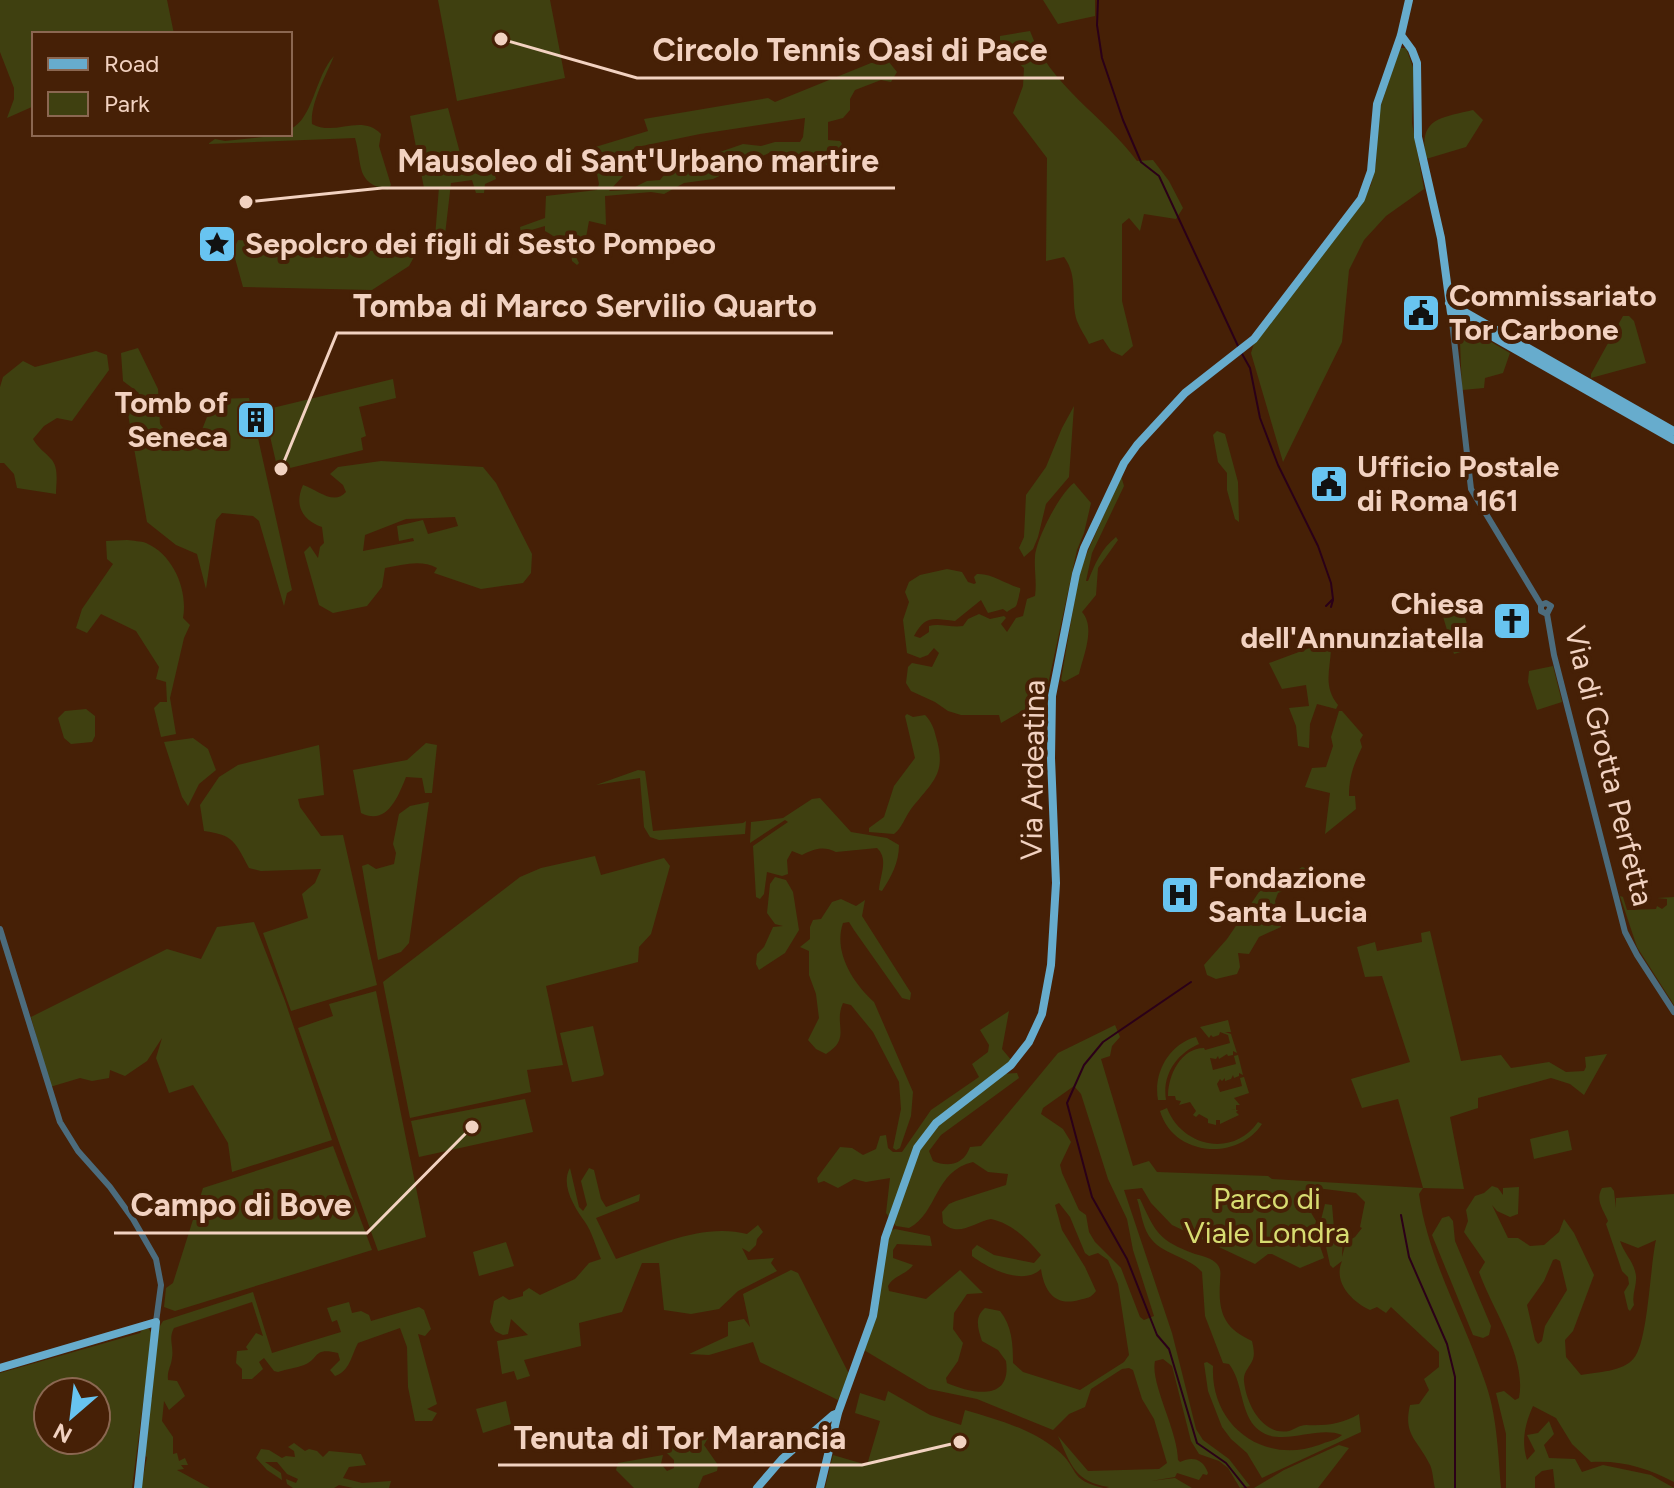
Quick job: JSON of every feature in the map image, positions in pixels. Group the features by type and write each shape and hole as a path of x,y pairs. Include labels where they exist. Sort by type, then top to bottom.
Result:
{"main road":[{"name":"Via Ardeatina","path":"820,1488 838,1413 869,1332 883,1243 917,1148 936,1123 1011,1065 1029,1042 1042,1014 1051,965 1055,910 1052,696 1082,554 1124,463 1137,445 1181,397 1241,351 1269,321 1361,199 1371,171 1376,107 1401,35 1409,0"},
{"name":"Via di Grotta Perfetta","path":"1401,35 1417,63 1418,137 1442,245 1451,313"},
{"path":"1449,303 1674,431"},
{"path":"1451,313 1674,440"},
{"path":"0,1368 156,1322 138,1488"},
{"path":"757,1488 782,1459 838,1413"}],"street":[{"name":"Via di Grotta Perfetta","path":"1451,313 1471,489 1541,605 1551,605 1547,614 1554,655 1625,932 1641,963 1674,1012"},
{"path":"0,929 60,1122 78,1151 126,1209 154,1255 161,1285 156,1322"}],"green space":[{"path":"0,0 167,0 174,32 32,32 32,107 7,118 14,99 14,88 0,52"},
{"path":"438,0 550,0 565,78 457,101"},
{"path":"1043,0 1095,0 1095,16 1058,24"},
{"path":"1030,31 1050,68 1137,161 1153,160 1169,181 1183,208 1176,219 1144,214 1140,231 1129,218 1122,224 1122,301 1133,346 1122,356 1111,351 1103,339 1089,344 1077,321 1069,265 1064,257 1046,261 1047,158 1013,113 1023,86 1024,68 1000,47 1000,36"},
{"path":"1400,48 1406,48 1414,70 1412,123 1424,189 1386,216 1364,240 1349,270 1342,342 1283,462 1251,353 1255,340 1362,202 1371,185 1376,164 1378,114"},
{"path":"334,56 316,99 312,124 330,128 365,125 381,134 379,146 391,185 388,190 377,187 365,178 355,138 208,144 215,139 292,136 292,128 304,117"},
{"path":"889,62 897,72 891,82 881,80 855,90 850,99 850,110 843,118 828,122 828,140 842,144 829,167 812,154 775,158 769,153 713,179 684,183 664,194 651,192 605,196 606,225 589,221 583,254 578,253 576,257 577,265 566,247 545,231 545,226 521,233 520,227 545,218 546,196 597,190 599,184 592,148 648,131 644,119 768,98 775,102 871,63","holes":["805,118 800,142 775,142 761,146 743,144 668,170 660,180 647,181 629,190 609,191 626,173 622,160 624,154 637,147"]},
{"path":"448,108 464,168 477,174 494,172 496,179 485,184 484,193 476,193 472,180 451,183 443,252 434,250 439,187 424,188 410,116"},
{"path":"1473,110 1483,120 1466,147 1426,159 1425,135 1434,122"},
{"path":"238,240 411,254 414,257 409,266 372,290 243,287 233,251"},
{"path":"1623,316 1629,316 1634,321 1646,363 1591,378 1591,374"},
{"path":"1457,322 1510,353 1503,373 1485,378 1484,388 1462,390"},
{"path":"138,348 158,389 160,424 173,441 198,440 214,399 249,398 292,590 287,593 284,606 259,521 253,516 222,513 216,520 206,589 197,554 176,545 147,522 128,414 139,393 123,381 121,353"},
{"path":"96,351 107,355 109,370 72,421 57,418 44,426 33,439 56,468 56,494 17,488 14,474 4,463 0,463 0,387 3,377 23,361 35,367"},
{"path":"393,379 396,398 359,407 366,436 361,438 363,450 278,471 264,410"},
{"path":"1074,406 1069,477 1046,504 1038,537 1033,549 1024,557 1019,548 1024,537 1026,495 1046,467"},
{"path":"1217,431 1225,434 1238,482 1239,522 1235,519 1227,490 1227,473 1218,462 1213,435"},
{"path":"381,461 483,467 496,483 532,554 531,573 523,583 481,589 434,573 437,568 431,565 385,568 382,587 367,606 333,613 319,605 304,552 310,546 318,558 324,543 322,527 305,516 299,499 303,485 336,498 346,492 343,485 330,474 338,467","holes":["455,517 458,526 428,534 423,520 397,526 399,541 413,538 414,541 363,551 365,535 406,519"]},
{"path":"1121,476 1124,486 1092,553 1086,581 1106,547 1116,537 1118,540 1098,568 1096,595 1082,612 1088,634 1079,674 1064,682 1061,680 1080,569"},
{"path":"1074,483 1091,503 1077,550 1046,694 1001,723 999,715 961,715 911,691 906,683 908,667 912,663 932,667 939,653 934,648 920,658 907,653 903,620 909,602 905,592 909,582 920,575 947,569 962,572 968,582 974,584 974,577 983,574 1020,588 1016,606 1007,612 1003,609 988,613 981,600 955,621 927,621 914,636 920,638 929,632 929,626 963,626 968,619 979,614 990,619 1004,616 1006,618 1001,624 1007,632 1016,618 1023,616 1027,599 1035,596 1036,549 1056,506"},
{"path":"106,541 144,542 156,549 171,565 181,586 183,618 190,625 170,698 176,734 161,737 154,708 160,702 167,702 166,682 156,679 159,667 136,631 101,614 87,633 76,628 82,609 113,564 107,559"},
{"path":"1462,607 1474,648 1454,654 1442,613"},
{"path":"1315,646 1331,649 1329,685 1338,705 1336,709 1317,704 1310,724 1309,748 1298,746 1296,726 1289,708 1309,706 1306,685 1282,689 1269,663"},
{"path":"1553,666 1562,702 1537,710 1528,682 1529,671"},
{"path":"86,709 95,716 95,736 92,742 71,744 64,738 58,718 65,711"},
{"path":"1339,711 1363,735 1349,789 1349,796 1355,796 1356,809 1325,834 1330,793 1305,787 1312,768 1326,767"},
{"path":"907,714 913,717 925,715 931,722 939,750 939,769 897,832 869,832 869,828 884,817 894,786 915,758"},
{"path":"193,738 208,749 216,770 199,784 188,806 182,797 164,742"},
{"path":"426,743 437,745 432,793 425,793 422,778 406,777 395,801 385,813 370,816 361,813 353,770 407,760"},
{"path":"319,745 324,795 298,799 300,807 321,836 343,835 377,985 291,1011 263,933 308,918 302,894 315,883 321,869 261,871 249,868 232,841 204,831 200,805 219,777 238,765"},
{"path":"638,770 645,771 653,831 746,821 745,834 659,840 650,837 644,827 640,778 596,785"},
{"path":"820,798 851,832 887,838 899,845 896,864 882,891 879,890 883,857 877,848 836,852 819,849 802,855 792,851 787,860 788,874 782,876 767,872 764,894 760,899 756,897 753,846 788,822 785,820 750,843 751,822 783,818 812,799"},
{"path":"429,802 409,943 401,952 378,960 362,866 368,864 376,869 394,864 396,853 393,844 399,814 410,806"},
{"path":"595,856 601,875 664,858 670,866 651,934 639,947 638,962 546,986 563,1065 527,1070 531,1092 410,1118 383,982 520,877 541,868"},
{"path":"1302,867 1314,879 1278,893 1275,901 1281,927 1259,937 1249,954 1238,953 1240,967 1237,974 1216,979 1207,975 1204,965 1227,939 1259,892 1264,887 1268,890"},
{"path":"775,877 786,880 793,892 799,930 785,953 759,970 757,954 764,947 773,927 783,926 775,924 767,913 770,884"},
{"path":"1620,896 1627,910 1656,909 1657,906 1662,909 1667,905 1667,899 1657,898 1674,897 1674,1005 1637,947"},
{"path":"841,899 856,906 865,900 862,916 911,993 910,1000 902,998 849,922 843,923 841,945 847,966 859,986 874,1002 913,1092 911,1116 900,1148 896,1150 893,1148 901,1109 899,1082 873,1032 851,1005 843,1003 840,1037 834,1048 826,1054 808,1040 819,1018 816,994 809,975 809,951 800,947 810,939 813,920 821,919 832,902"},
{"path":"254,922 285,1001 332,1140 232,1172 228,1143 193,1085 169,1093 156,1058 162,1038 147,1061 125,1076 110,1070 109,1078 92,1081 80,1078 50,1087 31,1017 167,949 201,959 217,927"},
{"path":"1430,931 1461,1061 1501,1055 1511,1068 1549,1062 1566,1072 1584,1071 1585,1057 1607,1054 1584,1095 1570,1084 1551,1078 1478,1098 1478,1108 1450,1117 1464,1189 1423,1188 1398,1099 1362,1108 1351,1079 1410,1062 1382,976 1365,977 1357,947 1375,942 1377,951 1422,942 1421,933"},
{"path":"376,991 426,1237 378,1251 298,1028 333,1016 329,1004"},
{"name":"Parco di Viale Londra","path":"1009,1011 1002,1049 1012,1061 1001,1074 1017,1073 1019,1078 941,1135 929,1151 933,1161 955,1163 964,1157 970,1147 981,1146 1058,1053 1115,1025 1120,1037 1112,1046 1110,1056 1101,1059 1133,1166 1149,1161 1157,1172 1268,1176 1272,1179 1423,1188 1419,1194 1430,1242 1476,1356 1492,1405 1501,1488 1435,1488 1430,1466 1412,1436 1408,1415 1410,1405 1419,1404 1429,1390 1424,1379 1439,1367 1439,1352 1391,1307 1386,1313 1377,1307 1370,1310 1356,1302 1342,1283 1342,1261 1333,1268 1330,1265 1325,1242 1317,1237 1324,1258 1300,1268 1272,1254 1255,1264 1172,1225 1151,1203 1142,1188 1124,1190 1172,1333 1196,1429 1203,1440 1229,1459 1250,1486 1240,1488 1228,1468 1199,1454 1191,1441 1172,1366 1163,1359 1155,1361 1156,1382 1174,1435 1178,1460 1197,1460 1208,1473 1199,1480 1177,1473 1175,1477 1151,1481 1175,1478 1192,1488 1106,1488 1109,1487 1081,1476 1071,1464 1058,1436 1088,1471 1159,1469 1167,1463 1154,1419 1142,1399 1133,1370 1129,1368 1122,1369 1091,1389 1085,1407 1069,1414 1053,1430 977,1399 929,1389 864,1350 876,1316 889,1231 895,1229 930,1236 932,1246 897,1244 893,1258 913,1265 891,1282 889,1291 926,1299 960,1270 983,1293 967,1294 954,1313 953,1329 963,1343 958,1361 946,1378 947,1383 988,1392 1003,1383 1006,1361 998,1350 982,1341 979,1332 978,1319 985,1308 1000,1311 1004,1317 1011,1336 1013,1363 1023,1372 1080,1390 1124,1362 1129,1355 1118,1284 1108,1260 1098,1253 1089,1256 1085,1253 1070,1217 1059,1203 1055,1205 1062,1230 1096,1291 1091,1296 1070,1302 1052,1295 1041,1269 1034,1274 1016,1276 988,1266 972,1256 972,1250 977,1245 994,1255 1034,1263 1041,1255 1013,1228 991,1219 961,1229 943,1223 942,1212 949,1204 1006,1185 1008,1174 988,1172 973,1162 960,1167 943,1183 926,1213 909,1228 896,1226 886,1213 890,1178 866,1182 854,1179 838,1188 824,1181 818,1183 817,1178 840,1147 852,1148 863,1155 876,1149 880,1136 886,1135 888,1148 893,1152 902,1152 931,1110 979,1077 972,1064 988,1052 989,1045 980,1030","holes":["1074,1086 1081,1094 1108,1179 1127,1219 1133,1250 1154,1316 1144,1320 1140,1317 1121,1268 1095,1242 1089,1232 1086,1215 1079,1210 1062,1173 1060,1165 1071,1142 1063,1129 1041,1114 1043,1108","1309,1187 1356,1193 1365,1202 1362,1228 1346,1242 1342,1257 1343,1230 1334,1228 1332,1205 1325,1204 1317,1236 1313,1232 1316,1221 1307,1206"]},
{"path":"1228,1020 1231,1032 1225,1032 1231,1034 1237,1053 1233,1051 1233,1055 1210,1058 1213,1070 1236,1064 1234,1056 1238,1055 1243,1075 1239,1073 1234,1078 1233,1075 1225,1081 1225,1078 1220,1079 1217,1084 1220,1092 1242,1086 1240,1078 1244,1077 1249,1093 1234,1098 1240,1105 1236,1105 1239,1115 1220,1124 1220,1120 1216,1120 1216,1125 1208,1123 1208,1119 1199,1114 1196,1117 1193,1115 1196,1111 1190,1102 1179,1105 1181,1101 1176,1100 1175,1096 1168,1096 1173,1072 1183,1058 1196,1049 1205,1050 1230,1043 1228,1035 1220,1032 1209,1038 1200,1027"},
{"path":"593,1026 604,1074 572,1082 560,1033"},
{"path":"1196,1037 1199,1044 1184,1053 1172,1066 1166,1082 1166,1100 1158,1100 1158,1080 1165,1061 1178,1046"},
{"path":"525,1099 533,1132 419,1157 411,1121"},
{"path":"1167,1108 1184,1132 1209,1143 1222,1144 1235,1140 1248,1133 1258,1122 1262,1124 1251,1136 1237,1144 1206,1149 1191,1145 1167,1126 1160,1111"},
{"path":"1568,1130 1572,1150 1534,1159 1530,1139"},
{"path":"333,1146 372,1250 175,1311 164,1307 166,1288 173,1283 203,1188"},
{"path":"570,1168 579,1207 583,1211 587,1205 581,1181 589,1168 594,1170 606,1207 640,1194 639,1201 596,1218 616,1259 698,1233 731,1231 747,1234 758,1225 763,1232 756,1245 749,1252 742,1248 748,1260 774,1258 771,1263 777,1271 738,1291 719,1309 691,1314 664,1310 659,1263 642,1263 622,1312 579,1323 581,1346 524,1360 530,1376 517,1380 514,1371 502,1374 497,1341 528,1335 511,1319 508,1334 495,1331 490,1322 494,1301 503,1296 509,1300 523,1296 529,1288 540,1295 575,1279 589,1263 601,1259 590,1230 570,1196 567,1175"},
{"path":"1492,1186 1503,1195 1503,1188 1519,1187 1518,1214 1510,1217 1492,1205 1508,1238 1518,1238 1530,1246 1544,1245 1559,1232 1564,1219 1574,1233 1594,1275 1573,1331 1565,1340 1566,1357 1581,1375 1617,1369 1629,1363 1639,1349 1646,1320 1656,1240 1638,1248 1620,1241 1636,1275 1634,1305 1630,1311 1624,1292 1629,1284 1628,1277 1622,1271 1606,1224 1608,1221 1600,1201 1602,1188 1611,1187 1614,1191 1616,1208 1616,1198 1674,1194 1674,1482 1634,1466 1591,1462 1572,1444 1556,1418 1533,1406 1524,1439 1527,1460 1535,1451 1527,1435 1538,1433 1549,1421 1554,1434 1544,1445 1549,1458 1575,1459 1582,1472 1603,1465 1651,1475 1674,1488 1555,1488 1553,1469 1542,1471 1535,1477 1535,1488 1506,1488 1506,1434 1496,1393 1504,1391 1515,1400 1519,1398 1518,1366 1479,1272 1485,1262 1464,1232 1468,1221 1466,1210 1475,1196","holes":["1553,1260 1560,1261 1567,1290 1538,1344 1527,1305 1544,1281"]},
{"path":"1137,1199 1140,1199 1155,1228 1166,1239 1219,1266 1220,1302 1225,1318 1235,1331 1252,1341 1254,1357 1244,1381 1252,1408 1263,1423 1279,1431 1289,1431 1304,1425 1340,1422 1359,1414 1361,1432 1262,1478 1247,1453 1222,1427 1208,1391 1204,1363 1213,1366 1214,1387 1231,1423 1244,1436 1260,1445 1279,1450 1299,1450 1342,1435 1271,1436 1252,1423 1236,1378 1229,1364 1223,1363 1205,1316 1202,1272 1154,1242 1145,1227"},
{"path":"1449,1216 1453,1221 1455,1241 1491,1326 1489,1335 1483,1338 1473,1335 1432,1235 1442,1218"},
{"path":"506,1242 514,1266 479,1276 473,1252"},
{"path":"791,1270 798,1273 849,1374 838,1400 760,1362 753,1342 709,1355 689,1354 728,1336 728,1322 744,1319 750,1327 743,1294"},
{"path":"253,1292 272,1353 341,1332 337,1320 332,1322 327,1308 349,1302 352,1313 361,1311 369,1315 371,1321 419,1307 424,1310 431,1329 425,1336 418,1334 437,1404 427,1409 437,1413 432,1421 415,1421 408,1387 407,1347 400,1328 358,1343 347,1367 335,1376 330,1370 340,1360 338,1353 324,1352 309,1363 278,1372 264,1358 259,1362 263,1369 252,1379 242,1379 242,1369 236,1363 237,1351 248,1350 246,1347 256,1333 263,1336 252,1302 174,1328 171,1336 172,1361 168,1380 177,1381 185,1396 169,1410 164,1401 162,1421 173,1437 173,1454 177,1453 179,1461 185,1458 188,1465 181,1465 184,1469 177,1470 210,1488 141,1488 147,1457 157,1331 163,1321"},
{"path":"149,1329 152,1334 132,1488 0,1488 0,1373"},
{"path":"888,1391 930,1415 961,1425 965,1410 1025,1430 1064,1456 1084,1481 1104,1488 825,1488 833,1455 867,1465 880,1421 855,1413 860,1393 885,1401"},
{"path":"506,1401 511,1424 483,1433 476,1409"},
{"path":"701,1432 708,1438 704,1445 718,1465 717,1471 703,1476 698,1488 634,1488 616,1470 618,1463 663,1455 661,1464 667,1471 674,1468 674,1460 666,1452 677,1436"},
{"path":"294,1443 305,1451 317,1451 323,1457 329,1451 361,1454 366,1465 349,1467 343,1478 362,1483 391,1481 389,1488 339,1485 334,1488 293,1488 286,1479 296,1483 298,1479 287,1474 277,1462 265,1462 281,1473 282,1480 256,1458 261,1449 282,1458 295,1457 294,1451 288,1447"},
{"path":"1339,1445 1349,1448 1318,1488 1254,1488 1284,1470"}],"waterway":[{"path":"1098,0 1097,25 1102,58 1123,120 1141,162 1159,176 1238,346"},
{"path":"1241,352 1250,368 1260,418 1278,465 1318,546 1331,583 1333,599 1326,606"},
{"path":"1331,607 1333,600"},
{"path":"1191,982 1103,1042 1084,1065 1067,1103 1092,1197 1127,1259 1157,1335 1169,1349 1197,1443 1226,1463 1246,1488"},
{"path":"1401,1215 1409,1257 1447,1344 1455,1377 1455,1488"}],"place":[{"name":"Circolo Tennis Oasi di Pace","path":"501,39"},
{"name":"Mausoleo di Sant'Urbano martire","path":"246,202"},
{"name":"Sepolcro dei figli di Sesto Pompeo","path":"217,244"},
{"name":"Commissariato Tor Carbone","path":"1421,313"},
{"name":"Tomb of Seneca","path":"256,420"},
{"name":"Tomba di Marco Servilio Quarto","path":"281,469"},
{"name":"Ufficio Postale di Roma 161","path":"1329,484"},
{"name":"Chiesa dell'Annunziatella","path":"1512,621"},
{"name":"Fondazione Santa Lucia","path":"1180,895"},
{"name":"Campo di Bove","path":"472,1127"},
{"name":"Tenuta di Tor Marancia","path":"960,1442"}]}
